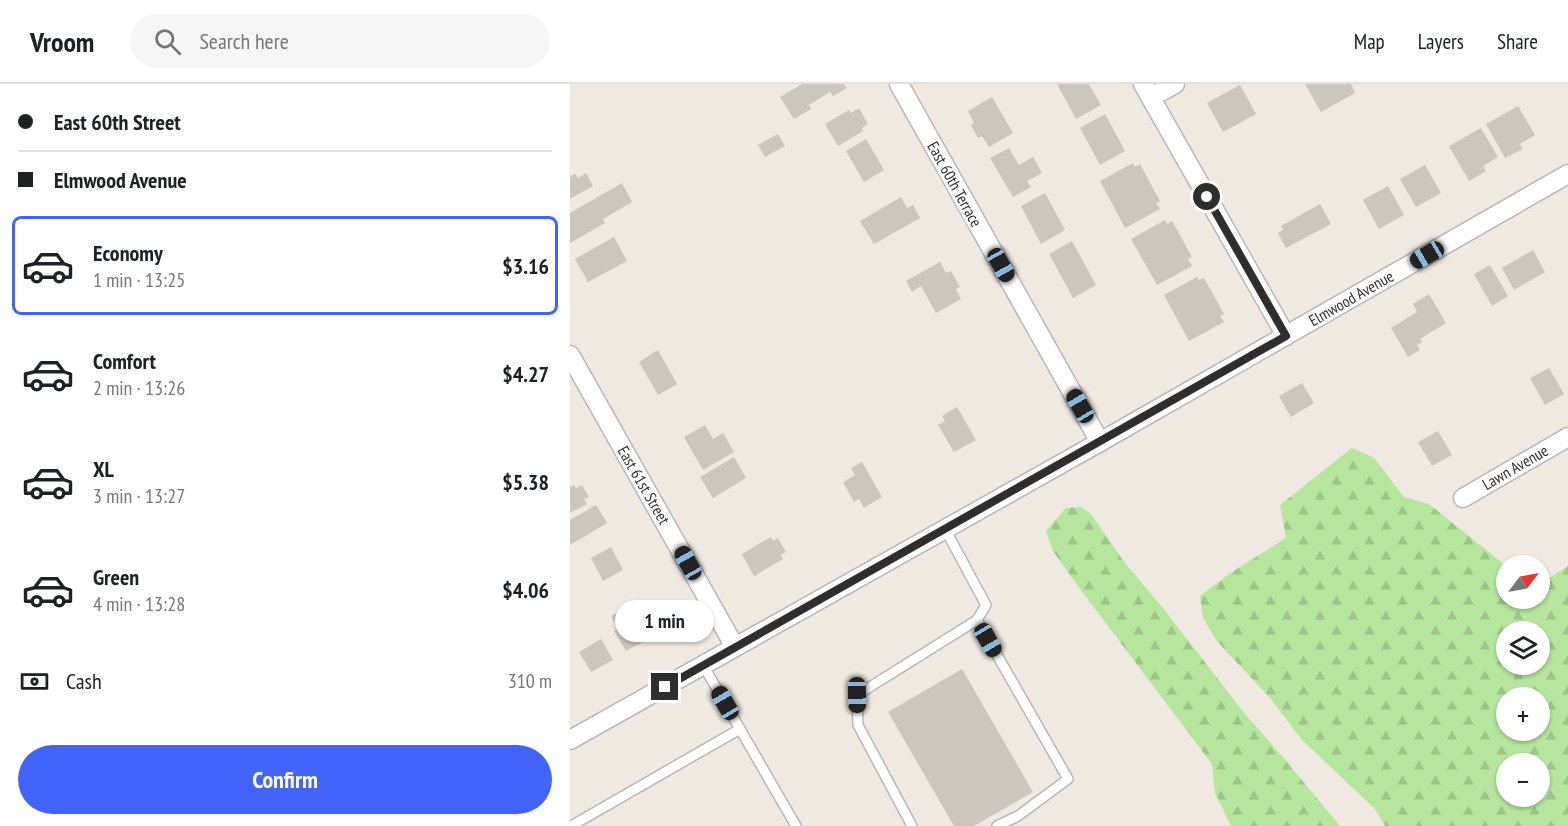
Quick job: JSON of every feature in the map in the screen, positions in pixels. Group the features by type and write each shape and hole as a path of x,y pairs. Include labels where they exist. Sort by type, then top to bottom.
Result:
{"street":[{"name":"East 60th Terrace","path":"899,84 1100,442"},
{"path":"1175,84 1147,91 1286,336"},
{"name":"Elmwood Avenue","path":"570,740 1100,442 1568,174"},
{"name":"East 61st Street","path":"570,355 735,647"},
{"name":"Lawn Avenue","path":"1462,498 1568,437"}],"lane":[{"path":"899,826 910,823 858,725 857,695 977,620 986,605 945,529"},
{"path":"977,620 1068,779 1018,816 997,826"},
{"path":"703,665 796,826"},
{"path":"571,826 740,729"}],"green space":[{"path":"1352,448 1374,458 1404,497 1429,504 1496,558 1496,609 1550,609 1550,578 1568,566 1568,826 1385,826 1374,808 1302,740 1270,698 1216,640 1203,618 1200,596 1229,574 1286,538 1280,505"},
{"path":"1081,507 1091,514 1125,563 1245,714 1340,826 1231,826 1215,793 1212,764 1053,551 1046,531 1066,508"}],"building":[{"path":"802,84 844,84 847,88 833,96 830,92 809,105 811,109 794,119 780,97"},
{"path":"1057,84 1089,84 1101,105 1076,119"},
{"path":"1305,84 1351,84 1355,93 1321,112"},
{"path":"1240,85 1256,114 1223,132 1207,103"},
{"path":"992,97 1013,133 989,147 982,136 978,138 971,125 974,123 968,111"},
{"path":"1518,106 1535,135 1520,144 1523,149 1505,158 1486,124"},
{"path":"859,108 868,124 862,128 863,131 838,146 825,124 849,110 851,113"},
{"path":"1105,114 1125,151 1100,165 1080,128"},
{"path":"1481,128 1498,157 1483,166 1486,171 1469,181 1449,146"},
{"path":"778,134 785,146 765,157 758,145"},
{"path":"866,139 884,170 864,182 846,151"},
{"path":"1009,148 1019,165 1033,157 1042,173 1027,181 1031,187 1013,197 990,158"},
{"path":"1133,163 1135,167 1140,164 1160,201 1156,203 1160,209 1125,228 1100,181"},
{"path":"1425,165 1441,193 1416,207 1400,179"},
{"path":"586,173 593,186 570,199 570,177 575,174 578,178"},
{"path":"622,183 632,202 603,219 605,223 570,243 570,213"},
{"path":"1388,186 1404,215 1379,229 1363,200"},
{"path":"1045,193 1065,230 1041,244 1021,206"},
{"path":"901,197 907,208 913,205 920,218 874,244 860,221"},
{"path":"1320,204 1331,224 1286,248 1278,233 1283,230 1281,226"},
{"path":"1165,220 1167,224 1172,221 1192,257 1188,259 1192,266 1157,285 1131,239"},
{"path":"614,237 627,261 588,282 575,259"},
{"path":"1072,241 1096,285 1073,298 1049,254"},
{"path":"1533,250 1545,272 1514,290 1502,268"},
{"path":"940,262 946,273 951,271 960,287 956,289 961,299 936,313 921,286 912,292 906,281"},
{"path":"1490,265 1508,296 1492,306 1474,274"},
{"path":"1197,277 1199,280 1204,278 1224,314 1220,316 1224,322 1189,341 1164,295"},
{"path":"1429,294 1446,323 1420,339 1422,342 1417,345 1420,350 1408,357 1391,328 1417,312 1413,304"},
{"path":"658,350 677,384 658,395 639,362"},
{"path":"1549,368 1564,394 1545,405 1530,378"},
{"path":"1302,383 1314,403 1291,417 1279,396"},
{"path":"957,407 976,440 954,452 938,425 945,421 942,416"},
{"path":"705,425 713,439 723,433 734,452 703,470 684,437"},
{"path":"1438,431 1452,455 1432,466 1418,442"},
{"path":"734,457 746,478 713,498 700,477"},
{"path":"862,462 882,497 864,508 859,499 854,502 843,482 855,475 851,468"},
{"path":"574,485 576,488 582,485 589,497 584,499 587,504 570,513 570,487"},
{"path":"596,505 607,523 570,545 570,520"},
{"path":"771,537 773,541 778,538 786,552 781,555 783,559 754,576 742,554"},
{"path":"611,547 623,570 603,581 591,558"},
{"path":"668,600 680,620 658,633 646,613"},
{"path":"620,611 627,622 637,616 650,638 626,651 614,631 618,629 611,616"},
{"path":"601,639 613,660 591,672 579,652"},
{"path":"962,669 1033,792 974,826 954,826 888,712"}],"route":[{"path":"665,687 1286,336 1207,197"}]}
